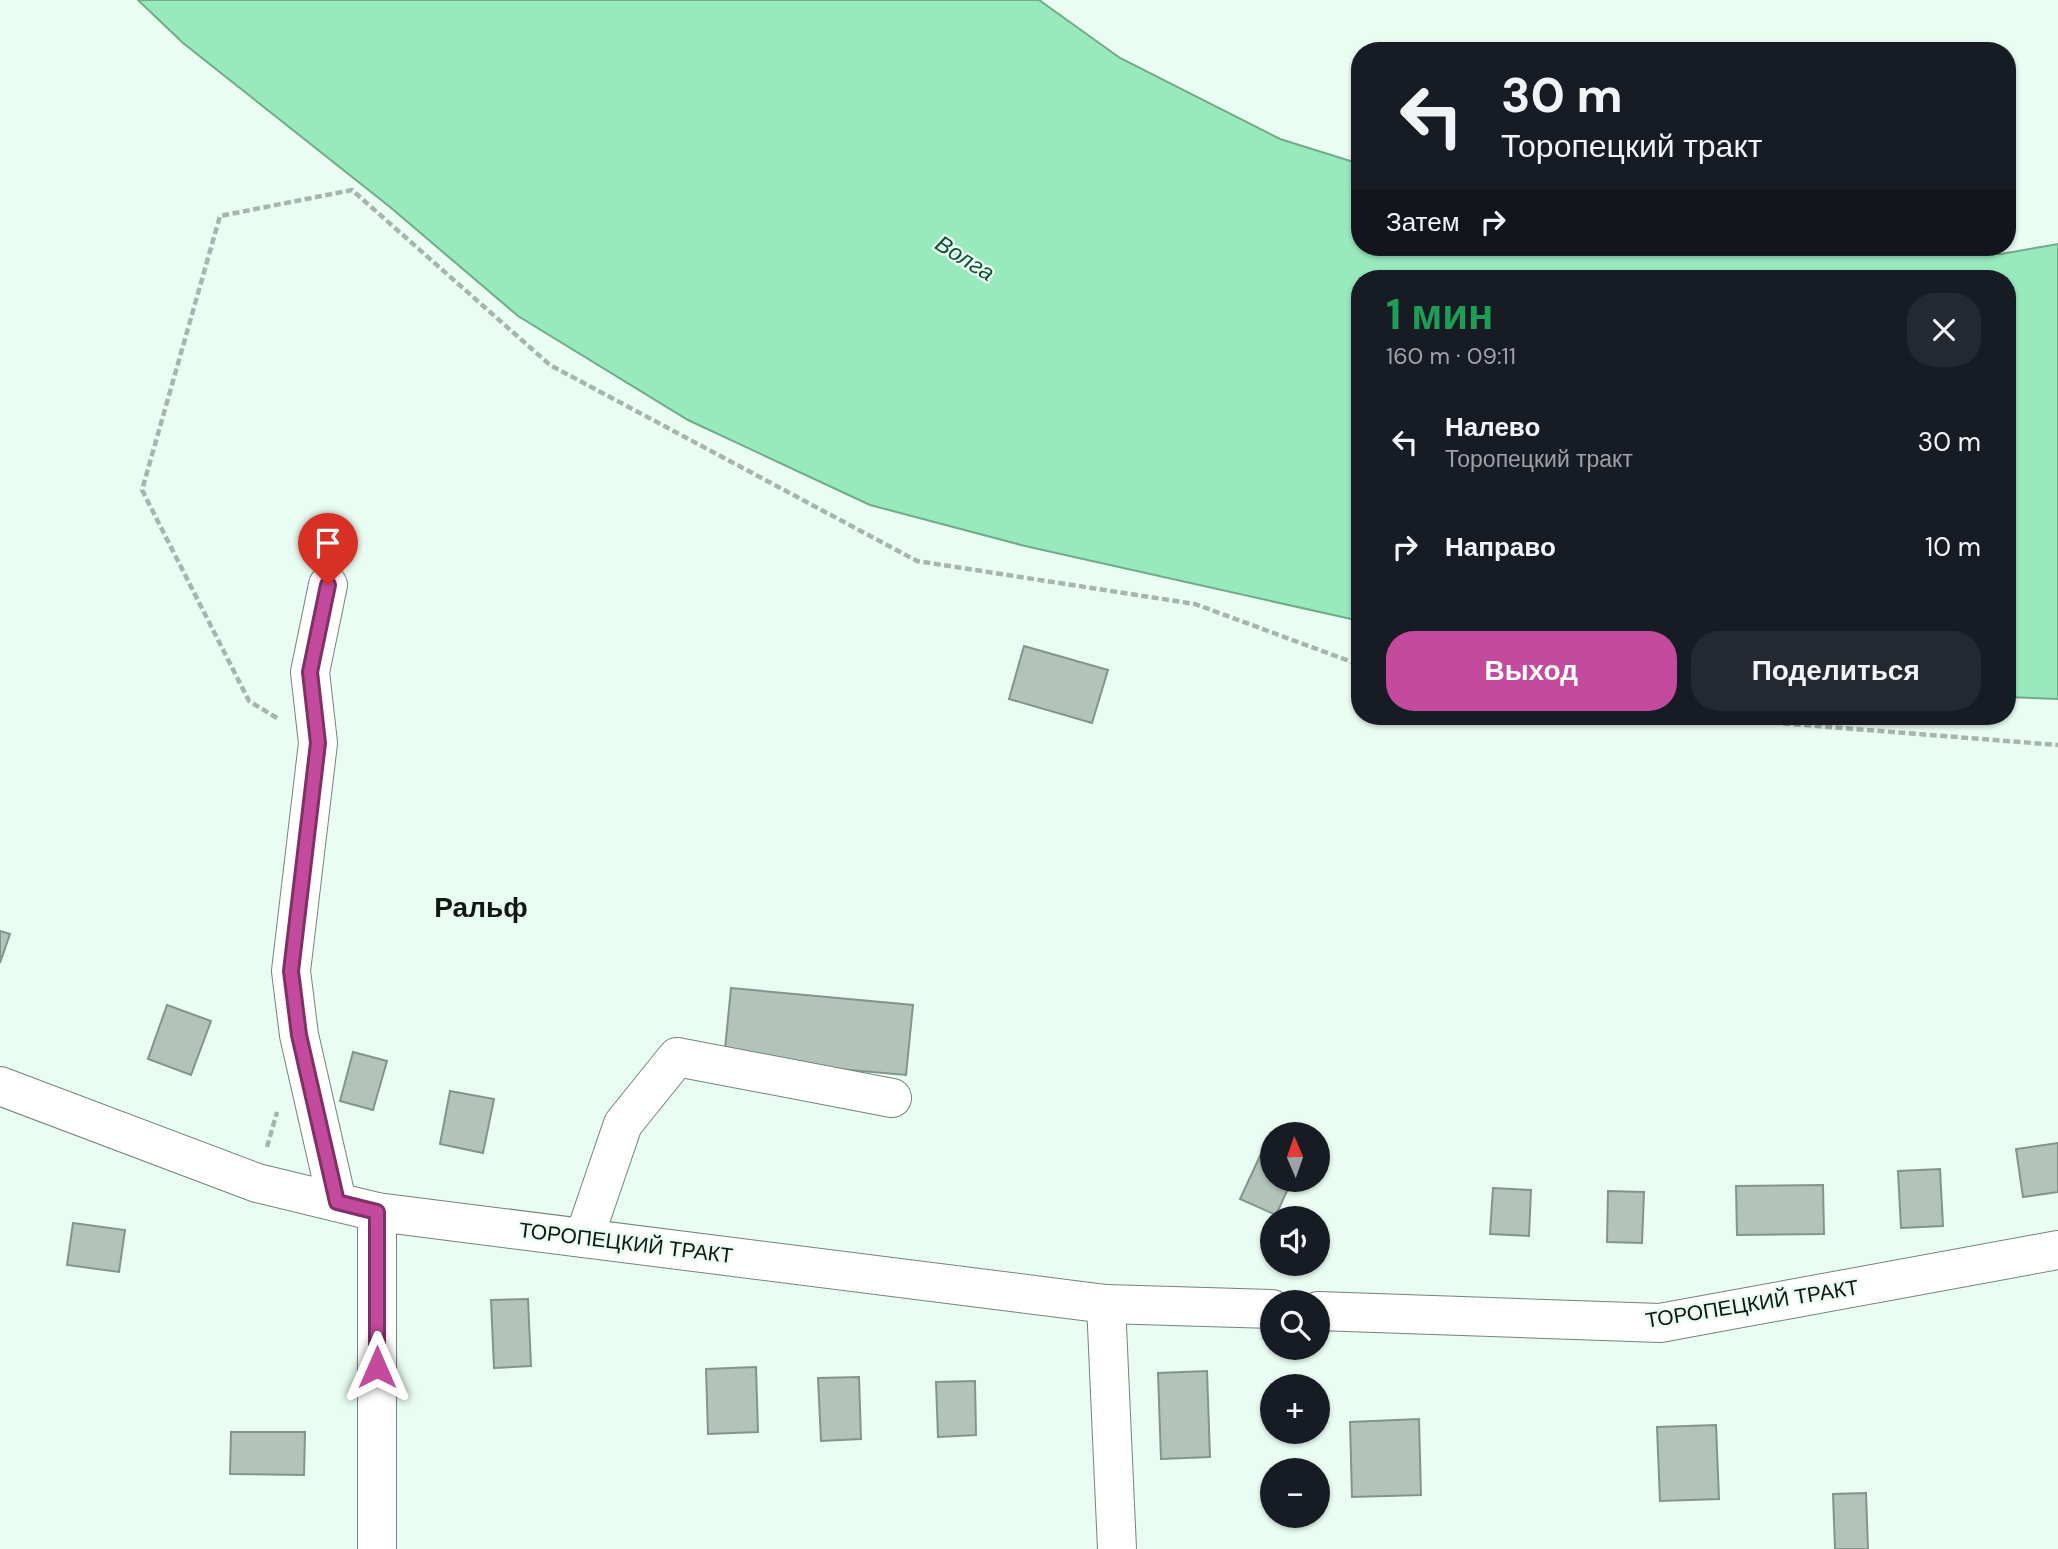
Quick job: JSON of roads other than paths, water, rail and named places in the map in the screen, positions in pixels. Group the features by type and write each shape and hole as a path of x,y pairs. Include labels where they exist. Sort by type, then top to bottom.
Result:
{"main road":[{"path":"328,585 310,672 318,743 291,971 299,1035 337,1202"},
{"path":"584,1238 623,1124 677,1057 892,1098"},
{"name":"ТОРОПЕЦКИЙ ТРАКТ","path":"0,1086 257,1183 377,1212 1106,1304 1260,1309"},
{"path":"377,1212 377,1549"},
{"name":"ТОРОПЕЦКИЙ ТРАКТ","path":"1330,1311 1660,1323 2058,1251"},
{"path":"1106,1304 1117,1549"}],"water":[{"name":"Волга","path":"138,0 1039,0 1120,58 1280,139 1351,161 1351,256 2016,256 2016,251 2058,244 2058,699 2016,697 2016,270 1351,270 1351,619 1025,546 870,505 688,420 518,316 390,207 183,43"}],"district":[{"name":"Ральф","path":"481,907"}]}
